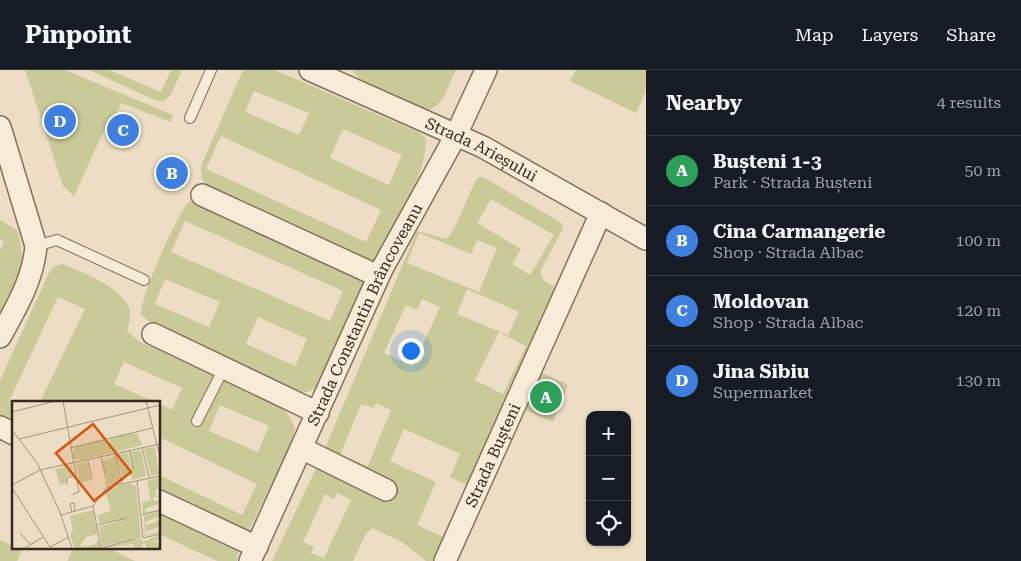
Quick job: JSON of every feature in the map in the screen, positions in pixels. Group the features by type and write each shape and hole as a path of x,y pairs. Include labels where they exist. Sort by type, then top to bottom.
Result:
{"street":[{"name":"Strada Arieșului","path":"310,70 343,77 483,147 646,238"},
{"name":"Strada Constantin Brâncoveanu","path":"253,554 378,276 456,135 486,70"},
{"path":"0,127 36,246 34,264 27,286 0,337"},
{"path":"202,195 378,276"},
{"name":"Strada Bușteni","path":"445,561 601,212"},
{"path":"153,334 318,413"},
{"path":"0,427 12,433"},
{"path":"301,448 386,490"},
{"path":"160,502 253,554"}],"lane":[{"path":"190,118 211,70"},
{"path":"36,246 57,240 144,280"},
{"path":"196,422 224,368"}],"green space":[{"path":"25,70 65,70 173,115 171,122 121,103 110,129 105,128 74,196 63,186","holes":["53,108 74,117 67,133 47,124"]},
{"path":"89,70 109,70 161,92 171,70 182,70 171,95 164,101 157,101"},
{"path":"243,70 275,70 420,133 426,139 425,153 415,185 392,234 376,261 364,261 208,188 202,178 201,166","holes":["254,91 309,113 299,135 245,112","343,129 402,155 389,185 330,158","221,136 381,210 366,242 206,169"]},
{"path":"353,70 456,70 440,102 430,110 423,111 374,89 358,77"},
{"path":"576,70 646,70 646,91 636,113 570,81"},
{"path":"478,177 483,177 563,224 562,230 540,272 544,281 559,289 439,561 426,561 402,542 372,528 365,535 353,561 272,561 321,458 417,231 447,239","holes":["491,199 554,235 530,275 512,264 521,249 477,223","419,233 471,254 477,240 497,248 479,292 407,263","467,289 519,312 508,335 457,314","422,299 440,307 413,366 384,353 406,305 417,310","499,332 526,346 503,394 475,380","376,403 391,410 368,466 340,455 361,404 374,408","404,429 460,454 450,477 467,485 443,537 417,525 436,482 390,461","337,493 351,500 324,558 311,553 314,547 303,542 325,494 334,499"]},
{"path":"189,201 196,202 368,283 318,386 308,392 297,392 148,321 141,314 153,273","holes":["185,221 343,291 330,321 171,252","165,279 220,302 209,327 155,304","258,317 307,339 295,366 246,344"]},
{"path":"0,220 17,230 22,265 12,292 0,314 0,250 4,242 0,239"},
{"path":"62,264 102,282 120,295 126,303 130,311 127,331 140,342 278,403 288,414 295,428 291,444 249,530 242,534 160,497 160,475 242,515 257,484 160,437 160,404 172,410 182,388 124,362 114,384 153,401 40,401 85,309 58,297 9,401 12,403 12,428 0,418 0,380 53,267","holes":["220,405 269,426 258,452 209,431"]},
{"path":"540,372 568,385 553,422 523,409"},
{"path":"160,508 239,547 237,561 217,561 160,534"},
{"path":"0,540 12,545 12,548 22,550 17,561 0,561"},
{"path":"67,548 108,548 135,561 67,561 72,551"}],"place":[{"name":"Jina Sibiu","path":"60,121"},
{"name":"Moldovan","path":"123,130"},
{"name":"Cina Carmangerie","path":"172,173"},
{"name":"Bușteni 1-3","path":"546,397"}]}
